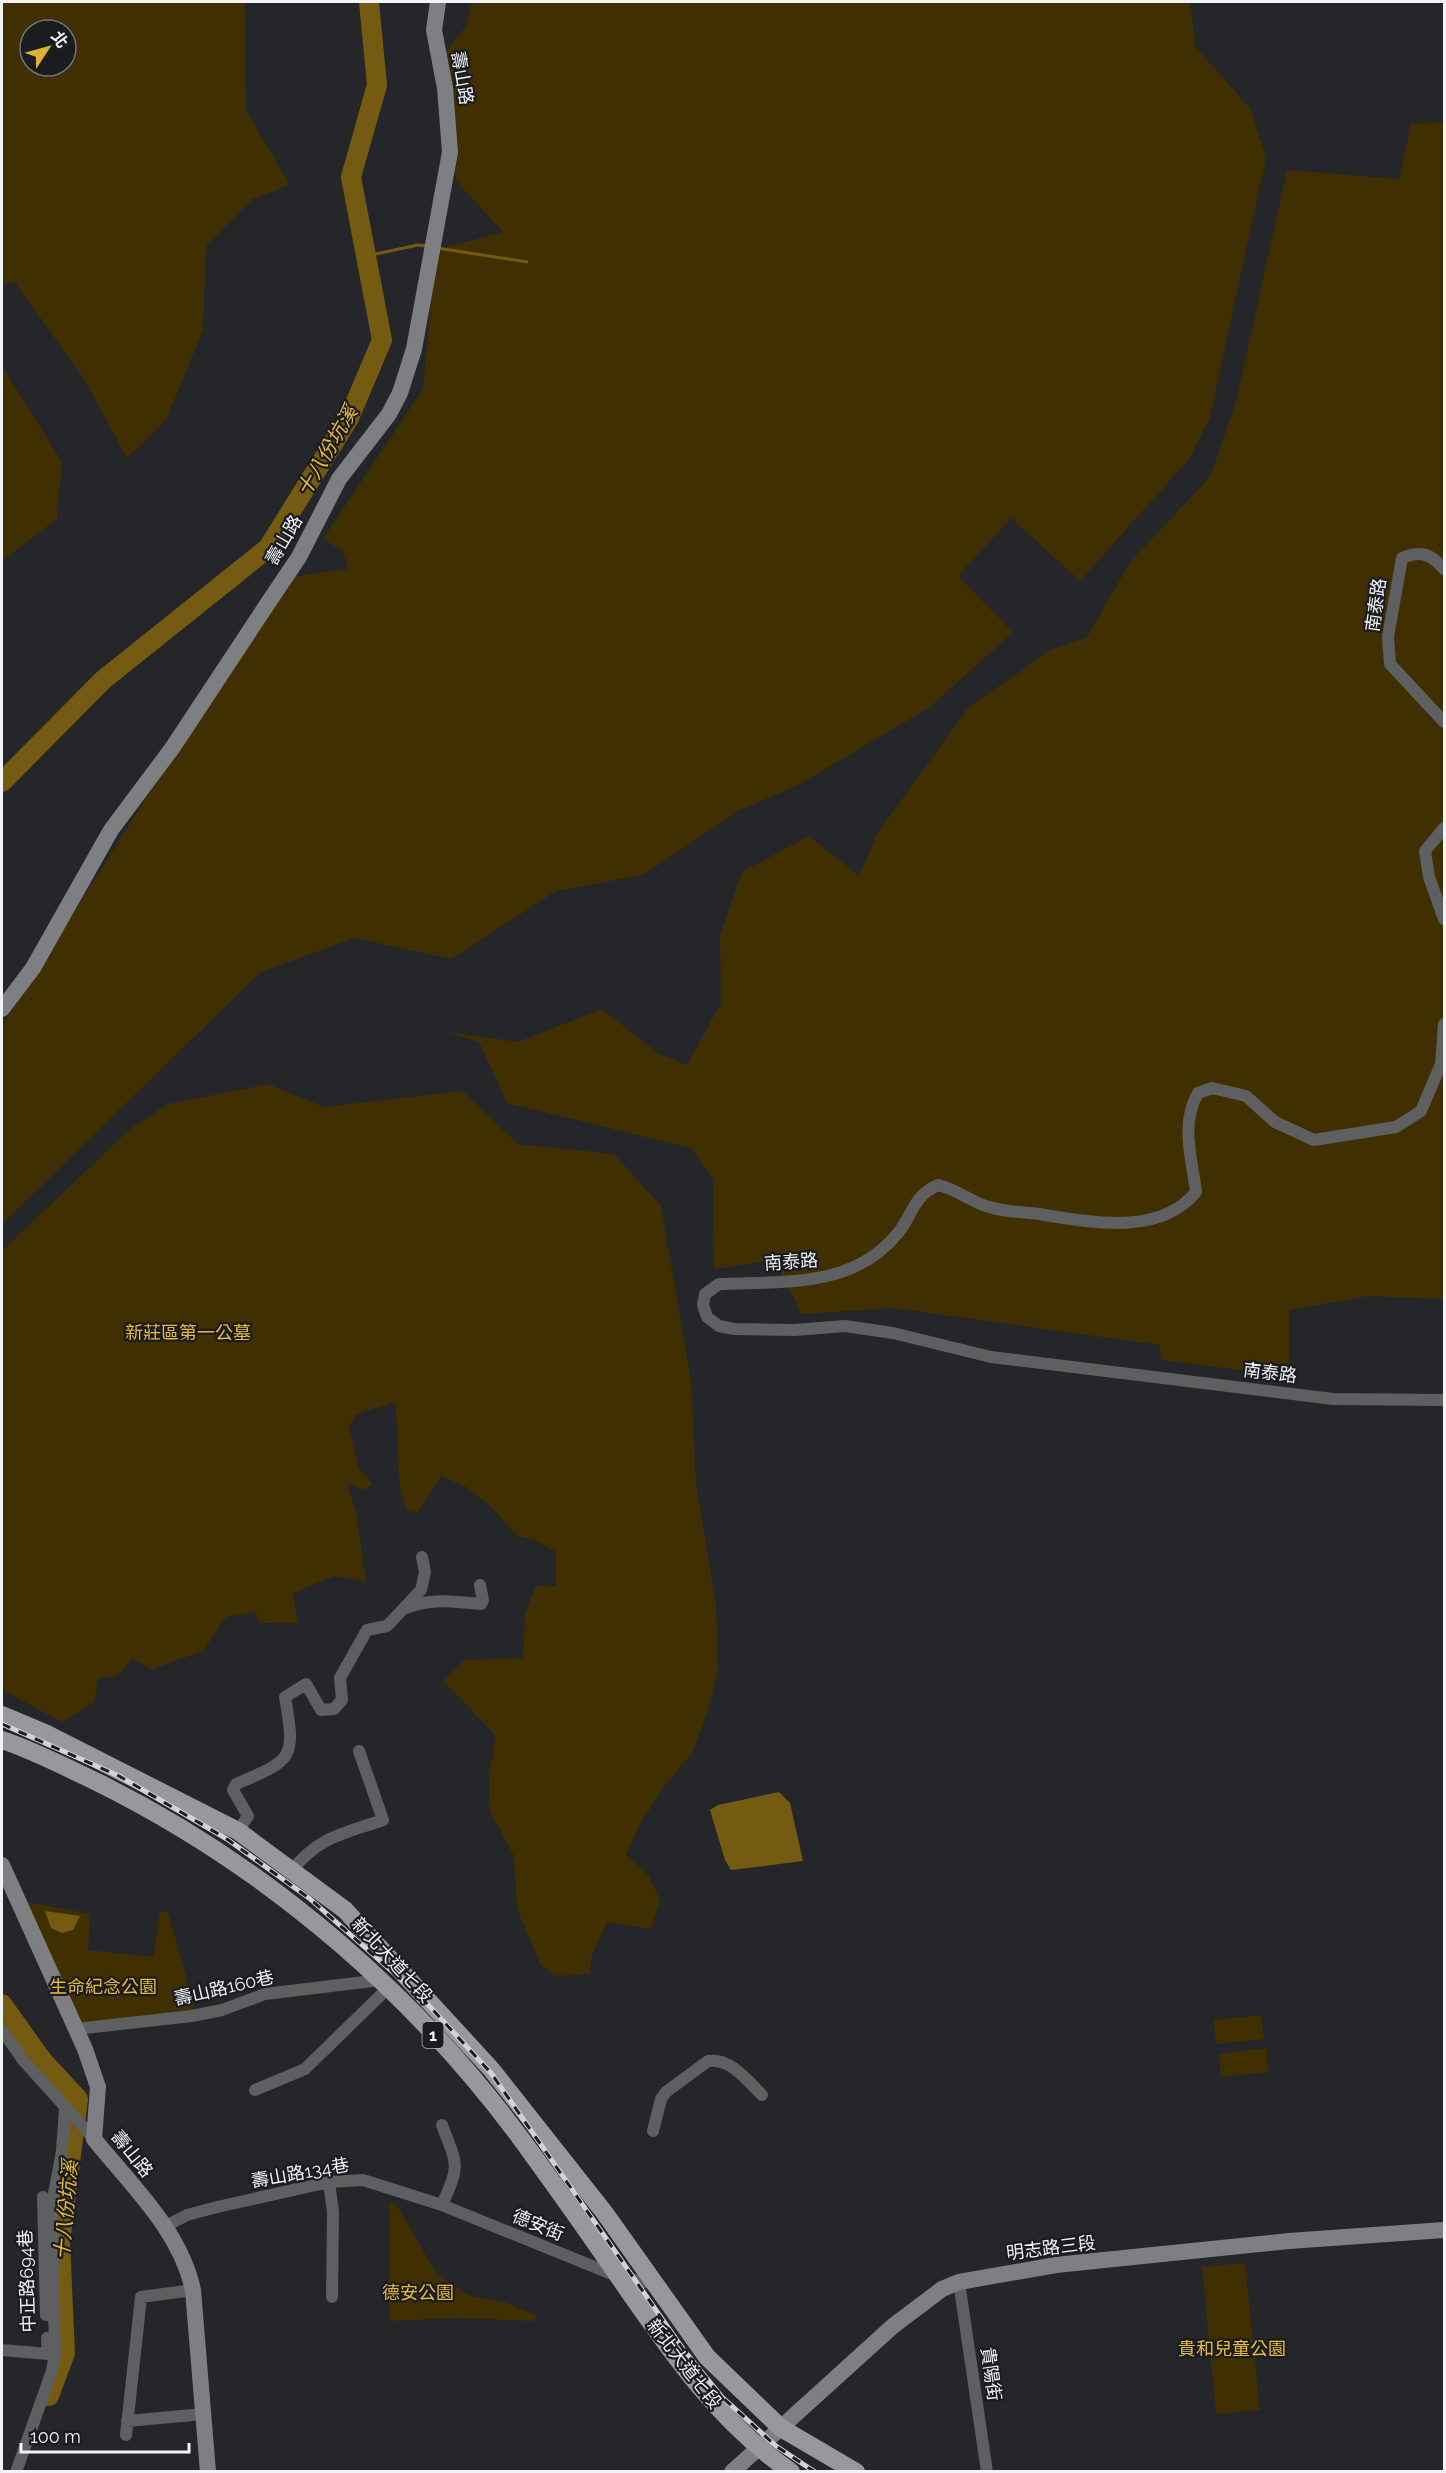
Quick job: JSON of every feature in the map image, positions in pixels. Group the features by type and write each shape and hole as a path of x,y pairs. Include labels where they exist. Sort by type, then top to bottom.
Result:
{"main road":[{"name":"新北大道七段","path":"2,1715 45,1733 238,1831 345,1910 491,2069 604,2212 708,2357 781,2428"},
{"name":"新北大道七段","path":"2,1740 32,1750 138,1803 234,1862 309,1918 385,1984 477,2083 533,2155 700,2390 758,2449"},
{"name":"1","path":"781,2428 856,2472"},
{"name":"1","path":"758,2449 792,2472"}],"street":[{"name":"壽山路","path":"2,1009 33,968 111,830 173,747 298,557 339,479 389,414 400,393 414,349 450,152 445,88 434,30 438,2"},
{"name":"南泰路","path":"1444,568 1434,557 1420,552 1402,558 1388,637 1389,664 1444,722"},
{"path":"1444,828 1425,851 1429,878 1444,919"},
{"name":"南泰路","path":"1444,1024 1441,1064 1421,1111 1396,1126 1314,1140 1275,1122 1246,1096 1212,1088 1198,1093 1190,1107 1187,1129 1196,1192 1178,1211 1142,1220 1108,1224 988,1207 958,1190 938,1185 924,1192 912,1207 898,1233 871,1257 846,1272 822,1280 719,1284 705,1294 703,1305 707,1317 719,1326 734,1329 845,1326 893,1333 991,1357 1062,1366 1333,1399 1444,1400"},
{"path":"238,1831 248,1816 233,1790 236,1784 278,1766 288,1755 291,1732 285,1697 306,1684 321,1710 334,1709 342,1700 340,1678 367,1630 387,1626 421,1590 425,1572 422,1557"},
{"path":"402,1610 422,1601 446,1600 481,1604 483,1600 480,1585"},
{"path":"292,1870 307,1851 324,1840 383,1820 359,1751"},
{"name":"壽山路","path":"2,1865 76,2029 98,2087 92,2136 179,2247 193,2290 208,2472"},
{"path":"255,2090 305,2069 385,1984"},
{"name":"壽山路160巷","path":"76,2029 192,2016 222,2010 265,1995 385,1984"},
{"path":"2,2030 23,2060 92,2136"},
{"path":"653,2131 661,2099 666,2092 708,2061 716,2060 731,2065 762,2095"},
{"path":"16,2472 56,2354 52,2204 62,2151 66,2109"},
{"path":"442,2125 455,2158 456,2171 442,2205"},
{"name":"壽山路134巷","path":"164,2227 187,2215 329,2182 363,2180 442,2205"},
{"path":"329,2182 333,2212 333,2297"},
{"name":"中正路694巷","path":"2,2350 48,2354 43,2197"},
{"name":"德安街","path":"442,2205 620,2277 656,2284"},
{"name":"明志路三段","path":"732,2472 893,2326 942,2289 959,2282 1111,2260 1289,2241 1444,2230"},
{"name":"貴陽街","path":"959,2282 987,2472"},
{"path":"126,2435 141,2297 193,2290"},
{"path":"127,2421 204,2414"}],"green space":[{"path":"2,2 245,2 246,110 290,185 252,199 206,246 203,330 166,420 127,458 84,379 15,282 2,284"},
{"path":"472,2 1190,2 1196,48 1251,109 1266,158 1210,417 1190,458 1080,581 1011,518 958,576 1013,632 930,707 798,785 738,811 643,875 556,891 451,959 355,938 261,972 2,1224 2,1026 188,732 291,577 348,569 343,551 323,539 423,389 436,250 503,232 456,181 446,52 466,26"},
{"path":"1444,122 1444,1299 1368,1296 1289,1310 1289,1376 1161,1360 1160,1345 894,1308 802,1314 775,1260 714,1269 713,1178 691,1148 507,1103 479,1042 448,1032 518,1042 602,1009 659,1054 687,1065 721,1003 720,936 742,872 809,836 859,876 877,834 968,708 1051,650 1087,637 1131,561 1210,477 1236,402 1287,170 1399,179 1411,124"},
{"path":"2,366 62,462 57,519 2,561"},
{"name":"新莊區第一公墓","path":"268,1084 324,1107 462,1091 518,1144 614,1154 661,1206 691,1382 696,1484 716,1605 718,1670 708,1710 692,1753 663,1788 639,1826 626,1855 649,1876 660,1900 651,1929 607,1922 592,1955 589,1974 555,1976 540,1964 517,1909 514,1856 490,1811 489,1777 496,1736 443,1681 465,1660 523,1658 525,1613 536,1586 556,1586 556,1552 534,1540 518,1536 490,1506 465,1486 441,1476 418,1512 407,1511 400,1485 395,1402 356,1414 349,1426 359,1469 373,1484 363,1490 347,1483 356,1512 366,1581 334,1576 293,1593 298,1623 259,1623 256,1612 226,1617 203,1651 152,1669 132,1659 117,1676 98,1678 94,1702 62,1722 2,1690 2,1251 129,1130 168,1104"},
{"name":"生命紀念公園","path":"27,1902 90,1914 88,1950 153,1957 160,1912 168,1912 196,2013 81,2023"},
{"path":"1261,2015 1264,2039 1216,2044 1214,2020"},
{"path":"1266,2048 1269,2072 1221,2077 1219,2054"},
{"name":"德安公園","path":"389,2202 396,2204 436,2273 467,2295 507,2303 537,2316 534,2321 457,2318 389,2321"},
{"name":"貴和兒童公園","path":"1245,2263 1260,2410 1216,2414 1202,2267"}],"shaded area":[{"path":"779,1792 790,1803 803,1861 731,1870 725,1860 710,1810 718,1805"},
{"path":"45,1911 80,1916 73,1930 62,1933 51,1928"}],"waterway":[{"name":"十八份坑溪","path":"2,782 103,680 268,548 349,418 382,340 351,177 377,85 369,2"},
{"path":"366,256 418,245 428,246"},
{"path":"437,248 527,262"},
{"name":"十八份坑溪","path":"2,2004 42,2060 78,2099 60,2242 65,2353 49,2396"}],"railway":[{"path":"2,1724 119,1776 227,1839 309,1898 421,1997 491,2073 683,2349 722,2397 776,2446 815,2472"}]}
